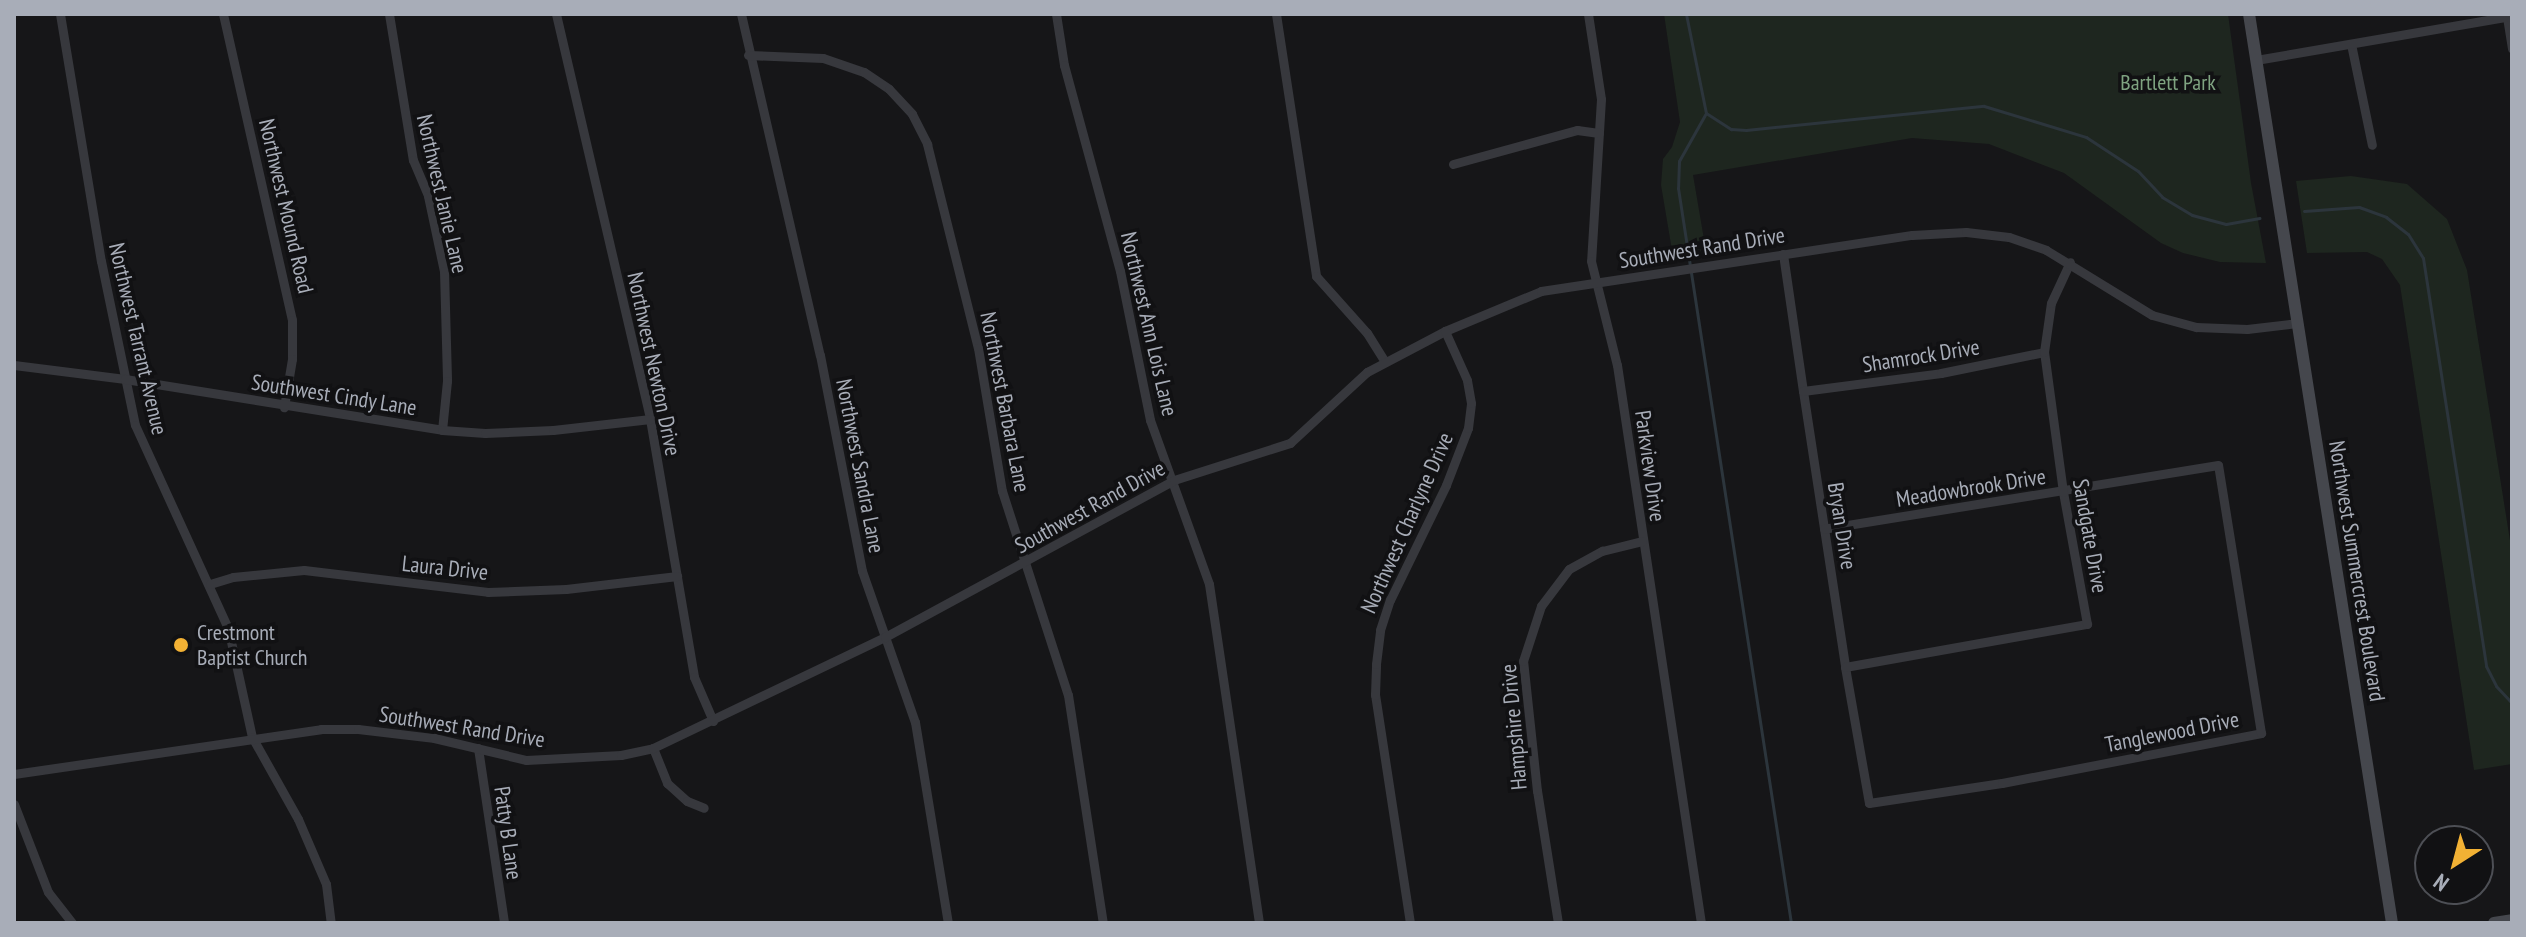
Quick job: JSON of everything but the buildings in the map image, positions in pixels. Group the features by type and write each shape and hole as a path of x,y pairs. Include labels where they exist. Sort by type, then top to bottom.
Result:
{"street":[{"name":"Northwest Tarrant Avenue","path":"60,14 98,247 135,425 185,540 210,584 232,642 252,737 311,848 326,884 331,923"},
{"name":"Northwest Mound Road","path":"223,14 292,320 292,359 284,407"},
{"name":"Northwest Janie Lane","path":"389,14 413,160 428,196 444,271 447,381 442,430"},
{"name":"Northwest Newton Drive","path":"556,14 650,419 694,677 713,721"},
{"name":"Northwest Sandra Lane","path":"741,14 748,55 820,355 862,571 915,722 948,923"},
{"name":"Northwest Ann Lois Lane","path":"1056,14 1064,65 1120,271 1150,420 1209,584 1259,923"},
{"path":"1276,14 1316,276 1367,333 1385,362"},
{"name":"Parkview Drive","path":"1588,14 1601,99 1589,235 1596,282 1617,365 1701,923"},
{"path":"2249,14 2256,60 2510,16 2512,49"},
{"path":"2351,44 2372,145"},
{"name":"Northwest Barbara Lane","path":"748,55 823,58 864,72 889,89 912,114 927,144 978,348 1002,491 1068,695 1103,923"},
{"name":"Northwest Summercrest Boulevard","path":"2256,60 2392,923"},
{"path":"1453,164 1577,130 1599,133"},
{"name":"Southwest Rand Drive","path":"14,774 252,737 358,729 478,748 526,760 575,760 653,748 885,637 1174,480 1290,443 1351,385 1385,362 1445,331 1541,291 1912,235 1966,232 2009,237 2070,262 2152,315 2196,327 2247,329 2297,323"},
{"name":"Bryan Drive","path":"1783,254 1845,667 1869,803"},
{"name":"Sandgate Drive","path":"1845,667 2087,624 2063,492 2044,352 2051,303 2070,262"},
{"name":"Northwest Charlyne Drive","path":"1410,923 1375,695 1376,664 1380,630 1390,600 1446,485 1468,428 1471,403 1467,380 1445,331"},
{"name":"Shamrock Drive","path":"1803,391 1941,373 2044,352"},
{"name":"Southwest Cindy Lane","path":"14,365 125,379 442,430 485,433 553,430 650,419"},
{"name":"Meadowbrook Drive","path":"1824,529 2218,465"},
{"name":"Tanglewood Drive","path":"1869,803 2002,783 2261,733 2218,465"},
{"name":"Hampshire Drive","path":"1558,923 1537,791 1523,661 1541,606 1569,569 1602,551 1642,541"},
{"name":"Laura Drive","path":"210,584 233,577 304,570 488,592 566,589 677,576"},
{"name":"Patty B Lane","path":"478,748 504,923"},
{"path":"653,748 667,783 687,801 704,808"},
{"path":"14,804 48,892 72,923"},
{"path":"2494,923 2512,920"}],"green space":[{"name":"Bartlett Park","path":"1664,14 2228,14 2251,183 2266,263 2220,262 2183,253 2161,243 2064,173 1989,144 1912,138 1693,175 1707,257 1674,262 1661,185 1663,159 1672,147 1680,122"},
{"path":"2351,176 2407,184 2447,219 2467,270 2512,553 2512,764 2474,770 2400,285 2382,259 2367,252 2307,253 2296,181"}],"waterway":[{"path":"1686,14 1706,113 1731,129 1984,106 2086,137 2138,171 2162,197 2192,215 2226,224 2259,218"},
{"path":"1706,113 1679,161 1678,188 1791,923"},
{"path":"2304,211 2359,207 2386,217 2408,234 2423,258 2486,666 2496,686 2512,703"}],"place":[{"name":"Crestmont Baptist Church","path":"181,645"}]}
